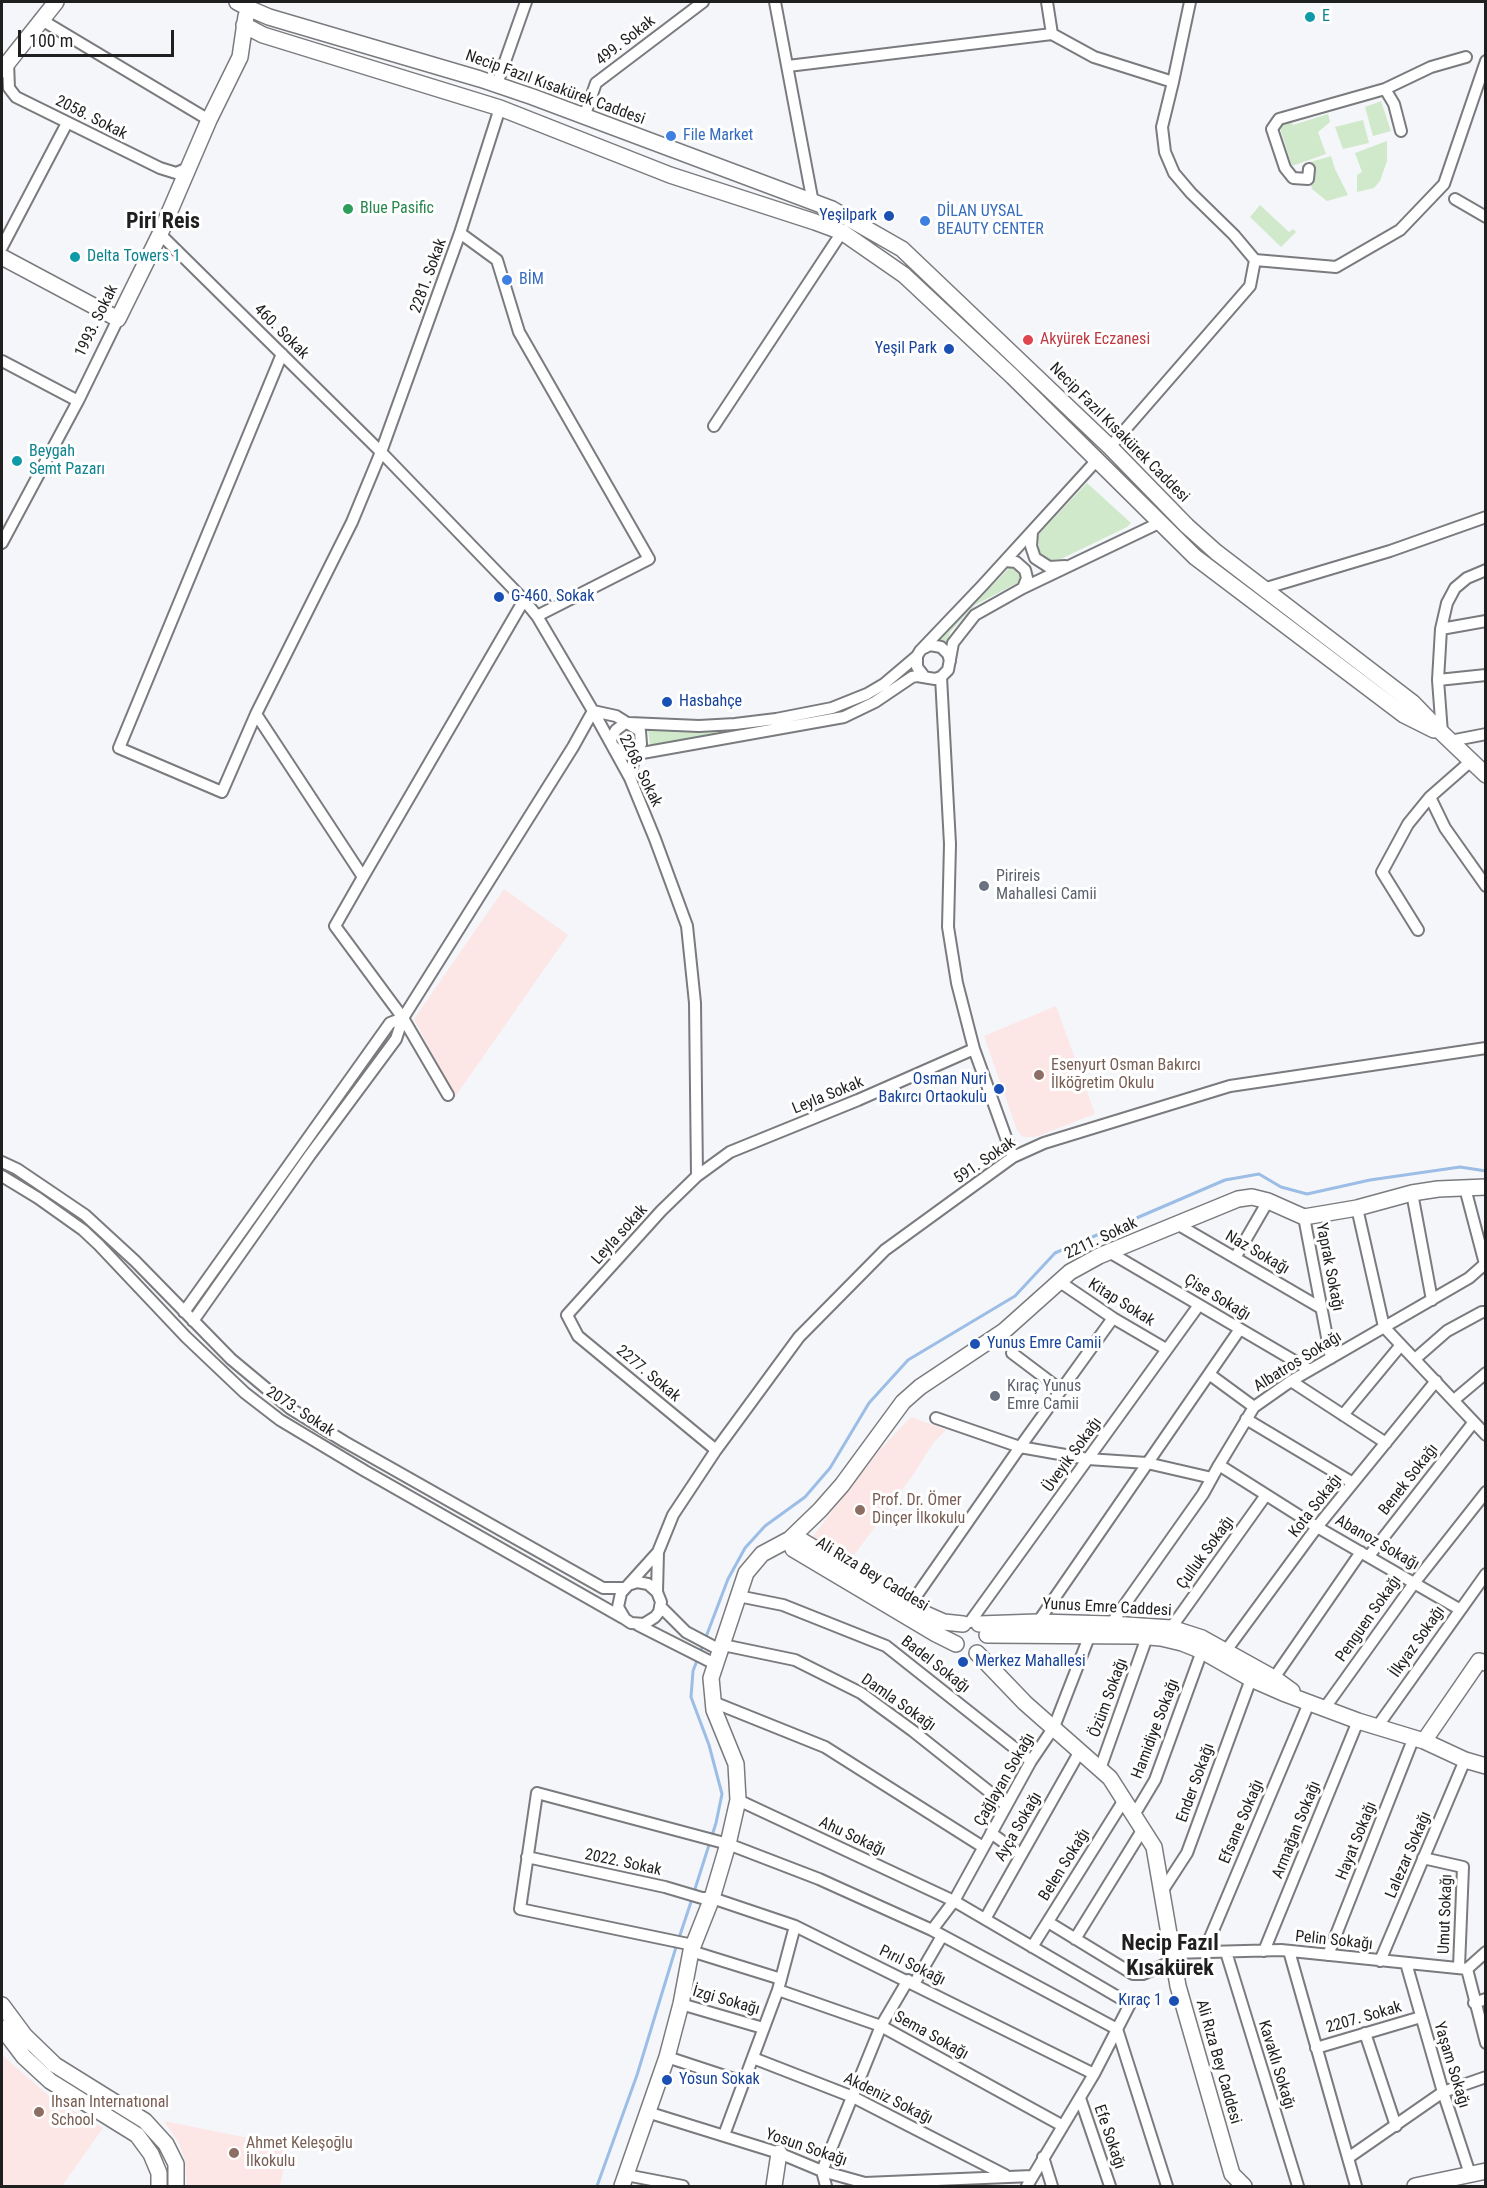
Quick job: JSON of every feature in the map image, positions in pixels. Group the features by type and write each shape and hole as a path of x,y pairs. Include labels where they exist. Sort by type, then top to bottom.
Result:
{"street":[{"path":"5,66 40,19 56,2"},
{"path":"500,108 497,84 526,2"},
{"name":"499. Sokak","path":"584,117 596,83 703,2"},
{"path":"775,2 815,222"},
{"path":"1047,2 1052,34"},
{"path":"1190,2 1162,127 1166,152 1174,173 1255,260 1336,267 1400,230 1444,184 1485,61"},
{"name":"Necip Fazıl Kısakürek Caddesi","path":"245,4 324,34 497,84 832,209 902,249 1110,447 1187,526 1263,589 1413,703 1485,775"},
{"name":"1993. Sokak","path":"2,543 78,401 160,234 209,120 240,57 245,4"},
{"path":"40,19 209,120"},
{"name":"Necip Fazıl Kısakürek Caddesi","path":"244,25 263,35 500,108 670,175 842,232 904,275 1013,377 1179,543 1404,716 1446,737"},
{"path":"788,66 1052,34 1094,57 1173,82"},
{"path":"1309,169 1308,179 1293,178 1285,168 1272,129 1279,118 1385,89 1431,67 1466,57"},
{"name":"2058. Sokak","path":"5,66 9,88 16,97 160,168 176,172 188,168"},
{"path":"1385,89 1394,104 1401,131"},
{"name":"2281. Sokak","path":"282,354 119,748 222,792 256,714 352,522 381,452 460,233 500,108"},
{"path":"2,247 67,123"},
{"path":"1455,199 1485,217"},
{"path":"714,426 842,232"},
{"path":"460,233 497,260 519,332 649,559 537,615"},
{"name":"460. Sokak","path":"160,234 381,452"},
{"path":"2,257 118,319"},
{"path":"1159,523 1023,588 975,615 953,643 948,670 940,677 935,679 924,676 912,677 875,702 844,717 635,753 622,754 612,745 611,739 615,730 624,724 699,726 776,719 832,708 867,694 884,684 919,653 1110,447 1250,286 1255,260"},
{"path":"2,361 78,401"},
{"name":"2268. Sokak","path":"381,452 537,615 630,778 656,839 687,926 695,1003 696,1176"},
{"path":"1263,589 1390,551 1485,517"},
{"path":"1032,532 1032,552 1042,564 1049,567 1070,566"},
{"path":"1005,561 1016,562 1025,570 1027,578 1023,588"},
{"path":"1485,570 1467,578 1455,588 1447,603 1441,629 1438,680 1446,737 1485,734"},
{"path":"448,1095 404,1018 335,926 524,600"},
{"path":"1441,629 1485,621"},
{"path":"924,676 916,667 919,653 930,645 940,647 948,654 950,664"},
{"path":"1438,680 1485,675"},
{"path":"940,677 950,844 948,927 957,983 974,1049 1013,1157"},
{"path":"193,1321 310,1155 396,1039 404,1018 573,747 593,711 605,712 629,723 637,728 641,735 641,744 635,753 630,778"},
{"path":"256,714 363,877"},
{"path":"1418,930 1382,872 1408,824 1430,797 1471,761"},
{"path":"1430,797 1445,828 1485,886"},
{"path":"184,1312 390,1023 404,1018"},
{"name":"591. Sokak","path":"658,1552 673,1515 716,1450 799,1337 885,1250 1013,1157 1044,1143 1230,1086 1485,1048"},
{"name":"Leyla Sokak","path":"696,1176 730,1152 858,1100 974,1049"},
{"name":"2073. Sokak","path":"2,1162 85,1215 135,1261 260,1385 300,1414 345,1442 603,1588 628,1586"},
{"name":"2073. Sokak","path":"2,1176 83,1230 186,1337 245,1393 280,1420 625,1619"},
{"name":"Leyla sokak","path":"567,1315 696,1176"},
{"path":"1304,1217 1357,1208 1412,1193 1438,1189 1485,1187"},
{"path":"1465,1188 1485,1263"},
{"path":"1412,1193 1432,1300"},
{"name":"2211. Sokak","path":"624,2181 667,2057 681,2004 690,1946 738,1800 736,1764 714,1710 711,1678 717,1654 746,1573 762,1554 790,1539 842,1485 903,1402 920,1387 1004,1331 1070,1272 1109,1252 1238,1199 1252,1197 1268,1201 1304,1217"},
{"path":"1235,1258 1268,1201"},
{"path":"1357,1208 1384,1328 1485,1435"},
{"name":"Yaprak Sokağı","path":"1304,1217 1331,1358"},
{"name":"Naz Sokağı","path":"1178,1224 1322,1308"},
{"name":"Çise Sokağı","path":"1109,1252 1310,1370"},
{"name":"Albatros Sokağı","path":"1112,1624 1203,1494 1254,1407 1291,1381 1469,1278 1485,1263"},
{"name":"Kitap Sokak","path":"1060,1282 1113,1318 1166,1349"},
{"name":"Üveyik Sokağı","path":"975,1626 1088,1459 1199,1305"},
{"path":"1415,1359 1446,1331 1485,1312"},
{"name":"2277. Sokak","path":"567,1315 578,1336 716,1450"},
{"path":"910,1605 1113,1318"},
{"path":"1038,1622 1240,1329"},
{"path":"1343,1415 1401,1344"},
{"path":"1012,1353 1061,1390"},
{"path":"1454,1400 1485,1373"},
{"path":"1209,1374 1254,1407"},
{"path":"1291,1381 1386,1443"},
{"name":"Kota Sokağı","path":"1225,1652 1317,1527 1436,1381"},
{"path":"936,1418 1020,1447 1088,1459 1147,1463 1212,1478"},
{"path":"1246,1419 1353,1483"},
{"name":"Benek Sokağı","path":"1274,1678 1365,1554 1473,1423"},
{"name":"Abanoz Sokağı","path":"1218,1465 1317,1527 1459,1609"},
{"name":"Penguen Sokağı","path":"1324,1709 1414,1582 1485,1492"},
{"name":"Çulluk Sokağı","path":"1171,1628 1266,1495"},
{"name":"Ali Rıza Bey Caddesi","path":"956,1644 793,1549 790,1539 799,1539 910,1605 944,1622 975,1626"},
{"path":"658,1552 628,1586 618,1600 618,1607 625,1619 695,1655 717,1654"},
{"path":"658,1552 657,1592 660,1606 686,1632 717,1654"},
{"name":"İlkyaz Sokağı","path":"1377,1727 1459,1609 1485,1576"},
{"path":"628,1586 643,1582 657,1592"},
{"name":"Badel Sokağı","path":"738,1596 783,1605 886,1646 1031,1761"},
{"path":"638,1624 644,1624 655,1617 660,1606"},
{"name":"Yunus Emre Caddesi","path":"975,1626 1038,1622 1171,1628 1202,1638 1274,1678 1308,1703"},
{"path":"975,1626 986,1644 976,1653 965,1653 956,1644 956,1633 975,1626"},
{"name":"Yunus Emre Caddesi","path":"975,1626 1089,1637 1147,1637 1182,1643 1202,1651 1251,1679 1308,1703"},
{"name":"Çağlayan Sokağı","path":"822,2171 881,2026 911,1982 1006,1805 1054,1727 1089,1637"},
{"name":"Özüm Sokağı","path":"1100,1769 1147,1637"},
{"name":"Hamidiye Sokağı","path":"1134,1815 1155,1779 1202,1651"},
{"name":"Ali Rıza Bey Caddesi","path":"976,1653 1025,1703 1110,1778 1154,1847 1178,1986 1232,2174 1244,2187"},
{"name":"Damla Sokağı","path":"717,1654 795,1660 861,1693 1006,1805"},
{"path":"1419,1739 1483,1658"},
{"name":"Ender Sokağı","path":"1161,1893 1186,1853 1251,1679"},
{"path":"713,1702 825,1747 983,1847"},
{"path":"1308,1703 1419,1739 1465,1760 1485,1766"},
{"name":"Efsane Sokağı","path":"1204,1952 1308,1703"},
{"name":"Armağan Sokağı","path":"1264,1951 1358,1721"},
{"name":"Hayat Sokağı","path":"1328,1955 1419,1739"},
{"name":"Ayça Sokağı","path":"985,1919 1080,1751"},
{"name":"Lalezar Sokağı","path":"1380,1961 1465,1760"},
{"path":"527,1857 537,1792 725,1843 819,1879 937,1933 1118,2029 1167,2187"},
{"name":"Ahu Sokağı","path":"738,1800 954,1901 1130,2004 1118,2029"},
{"name":"Belen Sokağı","path":"1032,1947 1124,1800"},
{"path":"1075,1939 1143,1829"},
{"path":"991,1833 1020,1854"},
{"name":"2022. Sokak","path":"527,1857 707,1898"},
{"name":"Sema Sokağı","path":"527,1857 520,1909 669,1939 690,1946 881,2026 1063,2126"},
{"name":"Umut Sokağı","path":"1423,1858 1463,1867 1463,1968"},
{"name":"Pırıl Sokağı","path":"707,1898 795,1926 1094,2074"},
{"path":"1048,1922 1133,1974 1143,1974 1172,1957"},
{"path":"724,2135 780,1985 795,1926"},
{"path":"1289,1951 1356,2187"},
{"name":"Pelin Sokağı","path":"1172,1957 1204,1952 1289,1951 1463,1968"},
{"name":"Kavaklı Sokağı","path":"1226,1952 1299,2187"},
{"path":"1485,1952 1463,1968 1485,2043"},
{"name":"Yaşam Sokağı","path":"1406,1963 1443,2092 1470,2174"},
{"path":"1474,2003 1485,1999"},
{"name":"İzgi Sokağı","path":"681,2004 763,2028"},
{"path":"2,2005 26,2037 55,2065 122,2115 152,2154 159,2173 159,2187"},
{"name":"2207. Sokak","path":"1316,2048 1421,2017"},
{"path":"2,2028 24,2057 50,2081 122,2115 145,2121 166,2144 176,2164 176,2187"},
{"path":"1027,2187 1118,2029"},
{"path":"1365,2033 1396,2126"},
{"path":"667,2057 743,2082"},
{"name":"Akdeniz Sokağı","path":"753,2058 853,2097 1007,2176"},
{"path":"1348,2158 1443,2092 1485,2077"},
{"name":"Efe Sokağı","path":"1080,2098 1110,2187"},
{"name":"Yosun Sokağı","path":"647,2112 779,2153 822,2171 865,2182 1032,2176"},
{"path":"774,2187 779,2153"},
{"path":"1043,2157 1052,2187"},
{"path":"822,2171 826,2187"},
{"path":"1415,2187 1485,2171"},
{"path":"624,2181 684,2187"}],"shaded area":[{"path":"504,889 568,935 455,1097 414,1019"},
{"name":"Esenyurt Osman Bakırcı İlköğretim Okulu","path":"1056,1006 1095,1114 1035,1137 1023,1137 1017,1130 984,1036"},
{"name":"Prof. Dr. Ömer Dinçer İlkokulu","path":"911,1417 946,1430 934,1442 913,1475 846,1566 807,1544 876,1454"},
{"name":"Ihsan Internatıonal School","path":"2,2055 49,2096 103,2128 62,2186 2,2186"},
{"name":"Ahmet Keleşoğlu İlkokulu","path":"164,2121 288,2146 280,2186 187,2186 185,2160 179,2143"}],"green space":[{"path":"1381,101 1391,131 1373,136 1365,107"},
{"path":"1328,114 1330,122 1318,132 1326,154 1292,166 1279,125 1291,121 1293,125"},
{"path":"1363,120 1369,143 1343,149 1335,127"},
{"path":"1387,141 1387,161 1380,181 1374,188 1357,192 1357,175 1362,172 1355,153"},
{"path":"1331,156 1348,195 1327,201 1312,189 1310,182 1315,178 1311,176 1307,163"},
{"path":"1260,205 1289,232 1293,229 1296,232 1281,247 1250,217"},
{"path":"1087,483 1131,523 1061,559 1045,558 1039,551 1038,535"},
{"path":"1009,568 1014,568 1021,575 1019,582 975,605 950,632 946,645 939,641"},
{"path":"648,729 719,729 719,733 650,745"}],"waterway":[{"path":"694,1892 716,1823 722,1794 709,1745 691,1697 693,1671 728,1579 745,1548 765,1526 805,1497 830,1468 869,1403 908,1360 1015,1296 1055,1253 1225,1180 1259,1174 1281,1187 1307,1194 1370,1180 1460,1167 1486,1171"},
{"path":"679,1938 692,1899"},
{"path":"597,2186 637,2075 677,1944"}],"place":[{"name":"E","path":"1310,17"},
{"name":"File Market","path":"671,136"},
{"name":"Blue Pasific","path":"348,209"},
{"name":"Yeşilpark","path":"889,216"},
{"name":"DİLAN UYSAL BEAUTY CENTER","path":"925,221"},
{"name":"Delta Towers 1","path":"75,257"},
{"name":"BİM","path":"507,280"},
{"name":"Akyürek Eczanesi","path":"1028,340"},
{"name":"Yeşil Park","path":"949,349"},
{"name":"Beygah Semt Pazarı","path":"17,461"},
{"name":"G-460. Sokak","path":"499,597"},
{"name":"Hasbahçe","path":"667,702"},
{"name":"Pirireis Mahallesi Camii","path":"984,886"},
{"name":"Esenyurt Osman Bakırcı İlköğretim Okulu","path":"1039,1075"},
{"name":"Osman Nuri Bakırcı Ortaokulu","path":"999,1089"},
{"name":"Yunus Emre Camii","path":"975,1344"},
{"name":"Kıraç Yunus Emre Camii","path":"995,1396"},
{"name":"Prof. Dr. Ömer Dinçer İlkokulu","path":"860,1510"},
{"name":"Merkez Mahallesi","path":"963,1662"},
{"name":"Kıraç 1","path":"1174,2001"},
{"name":"Yosun Sokak","path":"667,2080"},
{"name":"Ihsan Internatıonal School","path":"39,2112"},
{"name":"Ahmet Keleşoğlu İlkokulu","path":"234,2153"}],"district":[{"name":"Piri Reis","path":"163,222"},
{"name":"Necip Fazıl Kısakürek","path":"1170,1956"}]}
